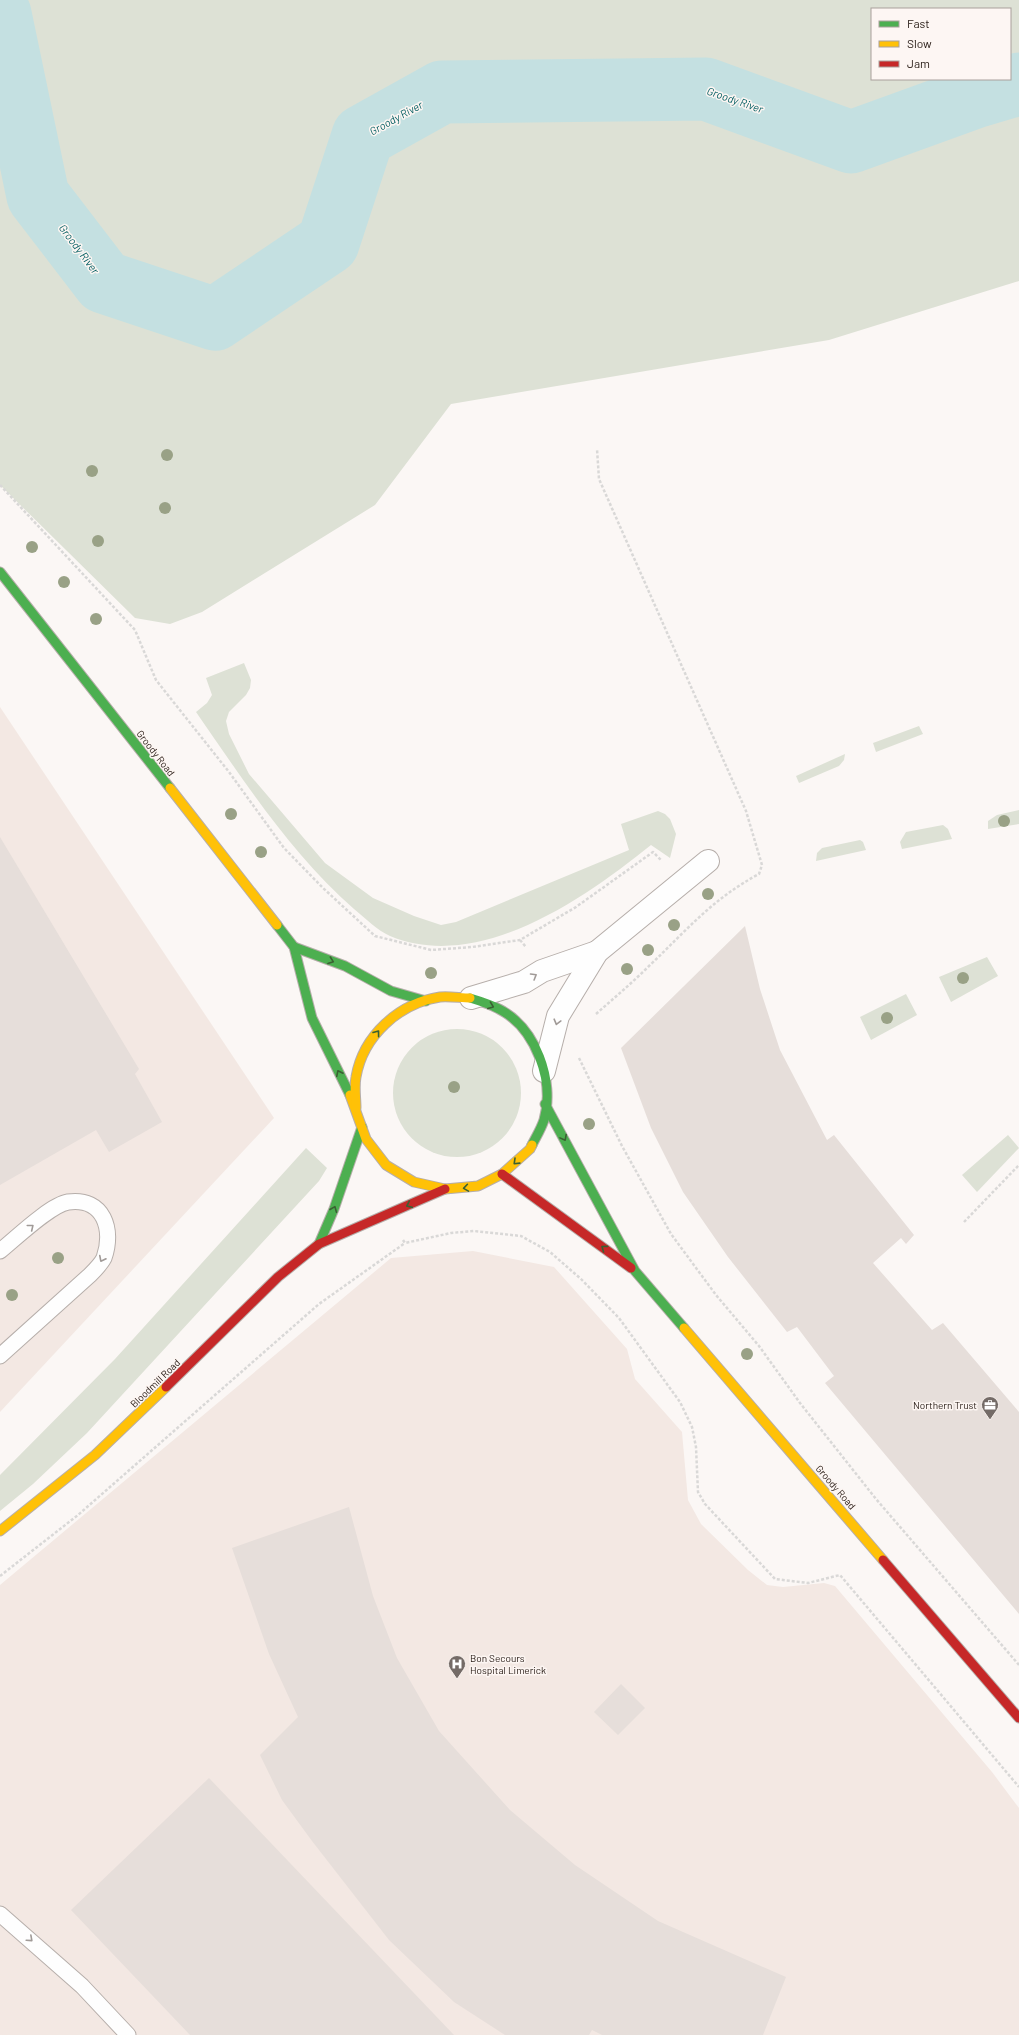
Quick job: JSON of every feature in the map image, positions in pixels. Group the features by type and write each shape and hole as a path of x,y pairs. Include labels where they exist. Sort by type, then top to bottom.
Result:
{"street":[{"name":"Groody Road","path":"0,572 294,947"},
{"path":"544,1071 558,1016 597,952 708,861"},
{"path":"294,947 345,966 392,991 426,1001"},
{"path":"294,947 312,1018 356,1108 366,1139 386,1164 414,1182 445,1189 478,1186 502,1174 530,1149 544,1120 548,1087 540,1056 524,1029 500,1010 471,998"},
{"path":"356,1108 356,1077 366,1048 385,1023 409,1006 440,997 471,998 524,982 542,971 597,952"},
{"path":"545,1104 635,1271"},
{"path":"318,1244 334,1209 362,1127"},
{"path":"502,1174 635,1271"},
{"path":"318,1244 445,1189"},
{"name":"Bloodmill Road","path":"0,1531 95,1455 278,1277 318,1244"},
{"name":"Groody Road","path":"635,1271 1019,1718"}],"lane":[{"path":"0,1251 48,1212 67,1202 84,1203 98,1210 108,1226 108,1241 103,1260 90,1275 0,1356"},
{"path":"0,1914 82,1986 128,2035"}],"path":[{"path":"592,1018 649,966 704,911 737,886 759,874 762,865 746,811 599,479 597,449"},
{"path":"0,485 135,630 156,680 229,772 284,848 323,888 375,936 431,950 472,947 520,940 576,907 653,852 683,882"},
{"path":"579,1051 579,1057 596,1094 671,1234 716,1295 759,1346 800,1403 876,1500 1019,1665"},
{"path":"964,1222 1019,1165"},
{"path":"0,1576 78,1515 319,1304 405,1243"},
{"path":"646,1353 680,1402 692,1427 696,1447 698,1492 705,1504 775,1579 808,1582 840,1575 1019,1786"}],"shaded area":[{"path":"0,0 1019,0 1019,281 829,340 451,404 375,505 202,612 170,624 135,618 0,485"},
{"path":"244,663 251,680 250,688 246,695 229,712 226,721 229,734 249,774 325,863 373,898 414,916 441,925 456,922 629,850 621,824 658,811 665,814 670,819 676,834 670,858 651,845 625,866 563,907 530,924 495,937 459,945 424,945 385,934 354,909 309,865 269,816 196,712 207,703 212,695 206,678"},
{"path":"0,707 274,1118 0,1412"},
{"path":"919,726 923,734 876,752 873,743"},
{"path":"845,754 844,760 839,766 799,783 796,776"},
{"path":"1019,810 1019,824 988,829 988,821 997,815"},
{"path":"943,825 948,829 952,839 902,849 900,842 906,832"},
{"path":"860,840 863,842 866,850 816,861 817,853 822,848"},
{"path":"987,957 998,976 951,1002 939,977"},
{"path":"906,994 917,1015 871,1040 860,1017"},
{"path":"463,1029 476,1031 487,1036 498,1043 507,1052 519,1074 521,1093 519,1112 514,1123 507,1134 498,1143 476,1155 451,1157 438,1155 427,1150 416,1143 407,1134 395,1112 393,1087 395,1074 400,1063 407,1052 416,1043 438,1031"},
{"path":"1008,1135 1019,1148 977,1192 962,1175"},
{"path":"306,1148 327,1168 319,1181 87,1433 33,1484 0,1511 0,1475 115,1359"},
{"name":"Bon Secours Hospital Limerick","path":"473,1251 554,1267 627,1349 635,1379 682,1432 688,1500 701,1524 748,1570 767,1585 783,1587 824,1583 835,1586 992,1772 1019,1808 1019,2035 0,2035 0,1585 391,1258"}],"building":[{"path":"0,837 139,1069 135,1074 162,1122 109,1152 96,1130 0,1185"},
{"path":"745,926 760,989 780,1050 827,1140 834,1135 914,1235 906,1244 901,1238 873,1263 932,1330 943,1323 1019,1412 1019,1614 825,1383 834,1376 797,1327 787,1332 728,1257 683,1192 651,1128 621,1048"},
{"path":"349,1507 373,1596 397,1658 439,1731 510,1810 575,1865 658,1921 786,1977 763,2035 602,2035 592,2030 589,2035 505,2035 454,2002 389,1940 282,1800 260,1755 298,1717 269,1654 232,1548"},
{"path":"621,1684 645,1708 618,1735 594,1712"},
{"path":"209,1778 454,2035 190,2035 71,1910"}],"waterway":[{"name":"Groody River","path":"0,14 38,196 104,282 215,319 328,243 363,136 442,92 706,89 851,142 978,96 1019,84"}],"traffic: fast":[{"path":"0,572 170,788"},
{"path":"277,925 294,947 312,1018 350,1095"},
{"path":"294,947 345,966 391,991 426,1001"},
{"path":"470,998 496,1007 512,1018 523,1029 540,1057 547,1089 547,1105 543,1123 532,1145"},
{"path":"545,1104 635,1271 684,1328"},
{"path":"319,1244 334,1209 362,1127"}],"traffic: slow":[{"path":"170,788 277,925"},
{"path":"356,1108 355,1081 360,1062 366,1048 385,1024 397,1014 425,1000 440,997 470,998"},
{"path":"350,1095 366,1139 386,1165 414,1182 445,1189 478,1186 502,1174 530,1149 532,1145"},
{"path":"684,1328 883,1560"},
{"path":"0,1531 95,1455 166,1387"}],"traffic: jam":[{"path":"502,1174 631,1268"},
{"path":"166,1387 278,1277 319,1244 445,1189"},
{"path":"883,1560 1019,1718"}],"place":[{"name":"Northern Trust","path":"990,1420"},
{"name":"Bon Secours Hospital Limerick","path":"457,1679"}]}
